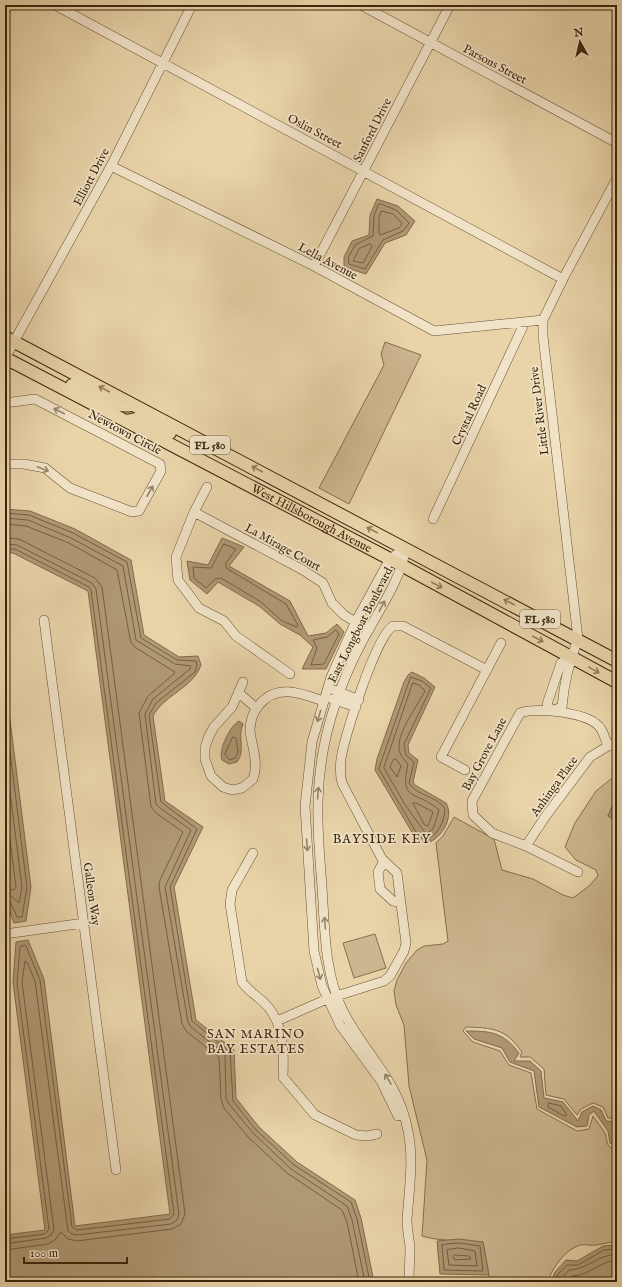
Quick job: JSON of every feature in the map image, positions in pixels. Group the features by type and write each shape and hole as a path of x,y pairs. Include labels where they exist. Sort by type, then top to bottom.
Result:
{"main road":[{"name":"West Hillsborough Avenue","path":"10,339 617,661"},
{"name":"West Hillsborough Avenue","path":"5,358 390,559 617,682"},
{"path":"46,379 74,385 122,407 134,404"},
{"path":"126,421 140,418 211,454 228,454"}],"street":[{"name":"Oslin Street","path":"55,5 563,279"},
{"name":"Elliott Drive","path":"5,358 10,339 111,166 192,5"},
{"name":"Parsons Street","path":"361,5 617,143"},
{"name":"Sanford Drive","path":"314,266 450,5"},
{"name":"Lella Avenue","path":"111,166 314,266 434,331 543,320"},
{"name":"Little River Drive","path":"578,639 543,336 543,320 563,279 617,178"},
{"name":"Crystal Road","path":"433,519 525,322"},
{"name":"Newtown Circle","path":"5,403 35,399 160,464 161,471 139,511 132,512 70,488 45,468 24,464 5,464"},
{"path":"207,487 194,512 176,557 178,580 199,608 224,621 236,636 290,674"},
{"name":"La Mirage Court","path":"194,512 303,570 323,583 332,604 355,623 368,630"},
{"name":"East Longboat Boulevard","path":"406,548 390,559 355,623 328,687 315,727 309,758 305,824 314,951 318,973 327,999 344,1033 376,1073 391,1099 400,1121 410,1155"},
{"name":"East Longboat Boulevard","path":"406,548 403,566 368,630 350,666 338,696 323,751 318,788 318,814 327,953 336,996 348,1020 382,1068 395,1091 409,1132 410,1155 407,1223 410,1246 409,1282"},
{"name":"Galleon Way","path":"44,620 116,1170"},
{"path":"277,1021 327,999 384,981 392,973 404,951 406,943 397,873 384,861 340,778 343,750 375,654 386,633 393,626 403,626 487,670"},
{"path":"570,657 562,663 547,704 552,711 562,707 564,677 570,666 570,657 578,639"},
{"path":"466,770 442,757 501,643"},
{"path":"243,682 230,710 211,731 205,748 205,759 208,770 215,781 223,787 232,790 242,788 253,779 256,764 250,724 256,708 270,695 283,691 297,692 324,699 338,696"},
{"path":"328,687 338,696 358,704"},
{"path":"239,693 256,708"},
{"path":"551,694 563,697"},
{"name":"Bay Grove Lane","path":"552,711 529,710 520,712 472,801 473,815 492,833 526,846 578,872"},
{"name":"Anhinga Place","path":"526,846 545,817 590,757 612,745 596,723 582,716 552,711"},
{"path":"253,853 232,890 230,904 242,982 249,991 268,1007 277,1021 284,1056 283,1077 316,1115 356,1135 367,1136 377,1134"},
{"path":"384,861 378,872 380,889 393,901 400,903"},
{"path":"9,933 84,923"}],"shaded area":[{"path":"385,342 421,355 349,504 319,488 384,365 381,354"},
{"path":"616,775 617,795 608,816 617,822 617,1118 608,1118 603,1107 593,1103 581,1109 577,1115 564,1099 546,1095 544,1069 530,1057 520,1057 522,1052 510,1038 504,1034 491,1029 475,1027 466,1027 463,1031 473,1042 500,1051 509,1065 531,1073 537,1109 577,1131 589,1129 593,1116 605,1133 608,1145 617,1153 617,1242 580,1245 574,1247 560,1260 552,1271 547,1282 490,1282 483,1242 445,1240 422,1236 427,1160 409,1086 404,1025 396,1005 394,991 397,980 406,963 417,950 424,946 443,944 448,941 436,843 443,836 454,817 494,839 502,870 533,879 563,895 573,898 589,886 598,876 596,870 576,860 565,847 575,823 596,791"},
{"path":"375,934 386,968 354,978 343,943"}],"water":[{"path":"377,199 398,206 415,221 406,235 385,243 366,274 344,267 344,257 352,241 369,235 370,215"},
{"path":"5,509 30,511 75,529 131,560 144,635 179,657 198,656 201,665 192,680 164,702 153,716 165,801 203,827 174,887 196,1020 234,1050 236,1098 259,1127 297,1162 355,1200 361,1218 374,1282 5,1282 5,1235 45,1230 13,982 16,942 28,940 44,979 75,1226 170,1214 88,591 13,553 5,553"},
{"path":"222,538 244,547 229,566 290,601 308,636 326,633 337,624 344,632 326,669 302,669 313,647 300,635 280,624 259,606 218,582 207,594 190,580 187,561 208,565"},
{"path":"412,672 424,678 435,687 408,745 409,753 418,760 413,782 415,785 446,803 449,815 440,834 435,839 423,844 413,834 375,770 377,759 404,682 408,675"},
{"path":"5,680 31,887 26,921 14,923 5,899"},
{"path":"239,721 243,724 241,729 240,758 237,762 229,764 222,760 221,756 223,745 232,728"},
{"path":"617,795 617,822 608,816"},
{"path":"466,1031 490,1032 507,1041 519,1053 514,1061 530,1061 541,1071 544,1098 563,1102 578,1121 582,1112 593,1106 601,1110 606,1121 617,1122 617,1131 615,1131 617,1148 610,1143 608,1131 594,1111 589,1115 587,1126 577,1127 539,1107 534,1071 510,1062 502,1048 474,1039"},
{"path":"459,1239 483,1242 489,1275 440,1274 437,1241"},
{"path":"617,1245 617,1282 551,1282 555,1272 566,1260 577,1261 603,1246"}],"district":[{"name":"BAYSIDE KEY","path":"382,838"},
{"name":"SAN MARINO BAY ESTATES","path":"256,1040"}]}
